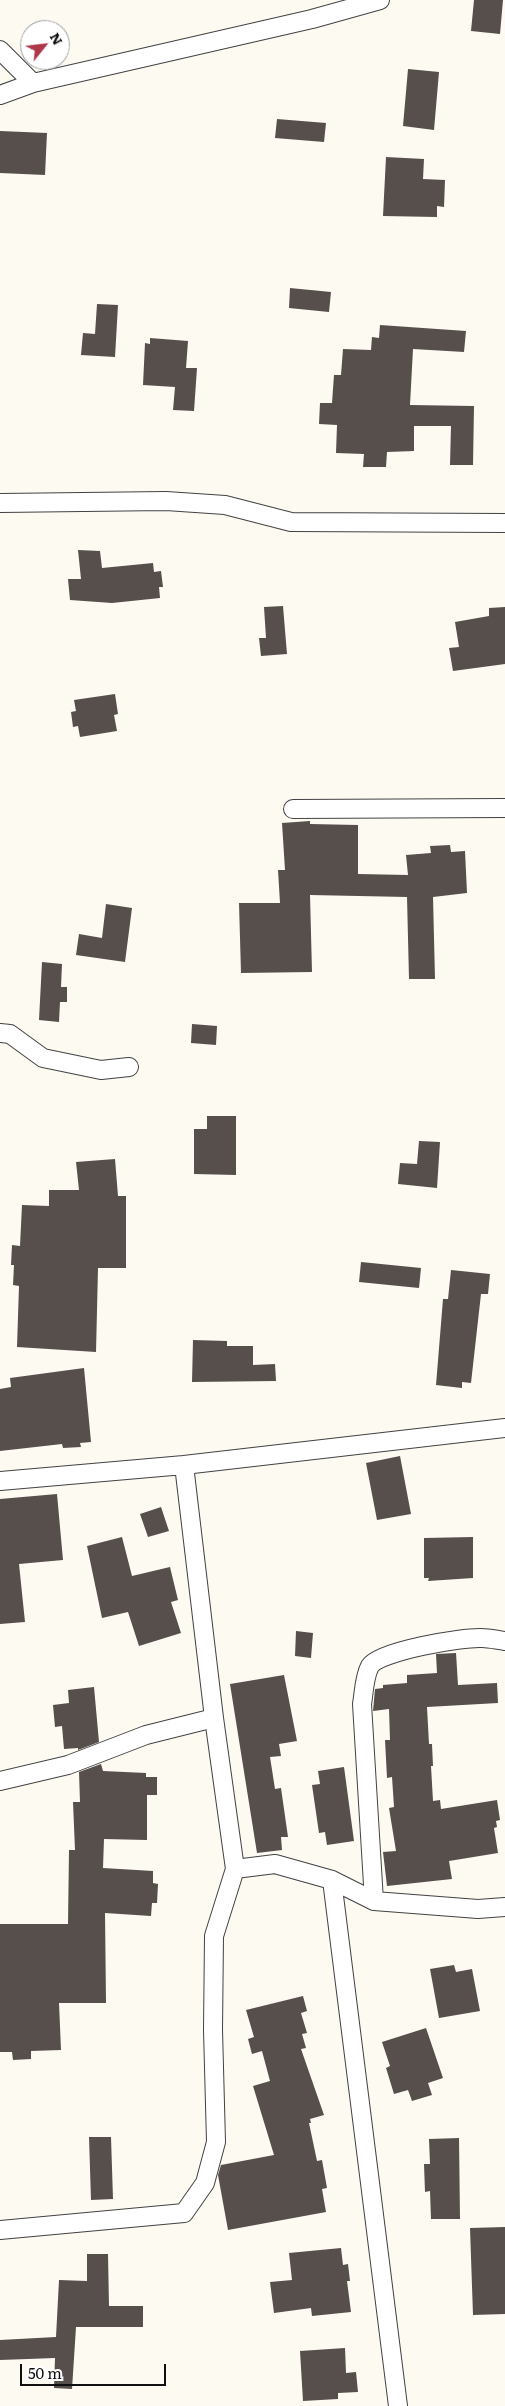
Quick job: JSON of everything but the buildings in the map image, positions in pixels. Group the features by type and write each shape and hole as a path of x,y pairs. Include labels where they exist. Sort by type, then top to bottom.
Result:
{"street":[{"path":"0,95 33,82 312,19 380,0"},
{"path":"0,50 33,82"},
{"path":"0,503 166,501 225,505 292,522 505,523"},
{"path":"293,809 505,808"},
{"path":"0,1033 10,1034 44,1058 101,1070 130,1067"},
{"path":"0,1481 184,1466 505,1428"},
{"path":"0,2230 184,2213 204,2183 216,2142 213,2030 214,1936 235,1869 214,1718 184,1466"},
{"path":"374,1901 362,1704 365,1683 371,1666 383,1657 449,1640 481,1638 505,1641"},
{"path":"0,1780 68,1766 146,1735 214,1718"},
{"path":"235,1869 275,1864 332,1880 374,1901 478,1909 505,1907"},
{"path":"332,1880 398,2406"}]}
